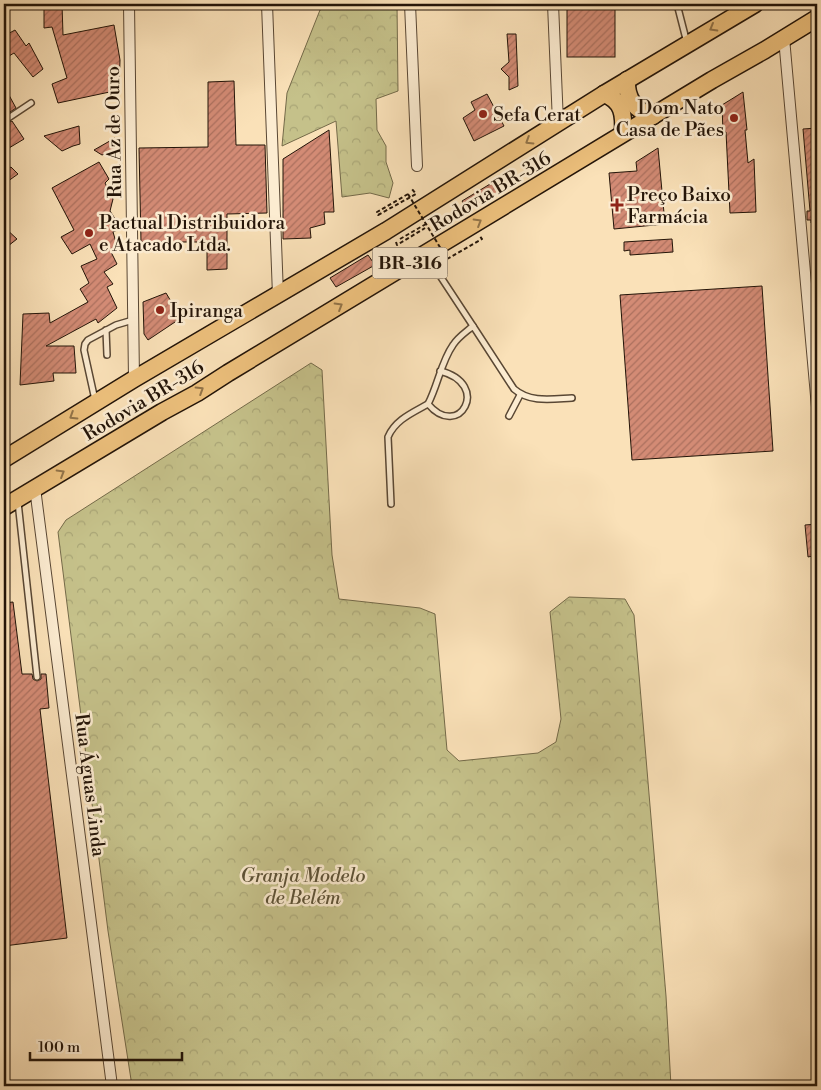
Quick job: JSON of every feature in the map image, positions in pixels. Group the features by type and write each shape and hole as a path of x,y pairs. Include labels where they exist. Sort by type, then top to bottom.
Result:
{"highway":[{"name":"BR-316","path":"558,123 687,43 755,4"},
{"name":"Rodovia BR-316","path":"11,503 197,393 622,134 817,18"},
{"path":"627,80 626,90 634,104 642,112 653,116"},
{"path":"604,94 613,99 620,107 624,117 622,134"},
{"name":"Rodovia BR-316","path":"4,458 134,379 386,231 558,123"}],"street":[{"name":"Rua Az de Ouro","path":"129,4 134,379"},
{"path":"267,4 278,295"},
{"path":"410,4 416,166"},
{"path":"553,4 558,123"},
{"path":"784,38 817,407"},
{"name":"Rua Águas Linda","path":"36,488 112,1086"}],"lane":[{"path":"678,4 687,43"},
{"path":"4,122 31,103"},
{"path":"425,254 514,390 520,395 535,399 572,398"},
{"path":"96,402 84,350 85,344 88,340 106,330 133,320"},
{"path":"391,504 388,438 392,429 399,421 428,404 440,371 452,346 460,336 473,326"},
{"path":"106,330 107,355"},
{"path":"428,404 442,416 459,414 466,406 468,397 460,379 453,374 440,371"},
{"path":"509,416 520,395"},
{"path":"11,503 37,676"}],"path":[{"path":"412,189 416,194 378,216 377,212 408,194 426,224 447,259"},
{"path":"425,228 396,246 395,242 426,224"}],"green space":[{"path":"331,4 397,4 398,91 376,99 377,130 386,146 386,162 393,183 389,198 370,193 342,197 336,121 282,146 287,93 320,10"},
{"name":"Granja Modelo de Belém","path":"311,363 322,370 332,555 339,599 420,608 435,614 447,750 459,761 538,753 556,742 561,719 550,612 569,597 625,599 634,615 666,996 671,1086 132,1086 108,931 58,532 66,520"}],"building":[{"path":"44,4 62,4 63,35 114,25 120,60 119,90 58,103 52,84 67,78 52,27 44,28"},
{"path":"567,4 615,4 615,57 567,57"},
{"path":"15,30 26,46 29,43 43,69 33,77 14,53 4,59 4,36"},
{"path":"507,34 516,34 518,86 509,90 509,77 501,69 509,62"},
{"path":"234,81 236,145 265,145 267,213 227,214 227,269 207,270 207,242 141,242 139,148 208,147 208,82"},
{"path":"4,86 16,108 4,116"},
{"path":"743,92 748,163 754,159 756,212 730,213 726,132 723,132 722,105"},
{"name":"Sefa Cerat","path":"487,94 504,126 474,141 463,118 475,110 471,102"},
{"path":"12,121 24,139 4,151 4,125"},
{"path":"79,126 80,144 62,151 44,136"},
{"path":"817,128 817,223 811,223 811,220 807,220 807,211 810,211 803,129"},
{"path":"329,130 334,212 324,212 325,224 310,228 311,238 283,239 283,159"},
{"path":"115,138 121,148 102,155 94,150"},
{"path":"658,148 665,224 614,229 609,173 637,171 636,162"},
{"path":"99,162 109,179 105,183 113,199 110,211 121,228 113,232 118,249 111,252 117,264 104,272 113,284 107,287 117,308 98,323 96,319 46,346 74,346 76,373 53,373 54,381 20,385 23,314 49,313 50,323 88,302 80,289 89,283 81,266 97,259 90,244 72,254 61,237 74,230 52,188"},
{"path":"11,167 18,174 4,184 4,171"},
{"path":"500,178 507,188 468,210 462,201"},
{"path":"4,227 17,239 8,246 4,242"},
{"path":"672,239 673,252 630,255 630,250 624,251 624,242"},
{"path":"368,255 375,265 336,287 330,278"},
{"path":"762,286 773,451 632,460 620,295"},
{"name":"Ipiranga","path":"166,293 181,318 148,340 144,334 143,302"},
{"path":"817,524 817,555 808,557 805,525"},
{"path":"13,602 22,674 32,674 33,679 37,681 41,679 41,674 46,674 49,708 40,709 67,938 4,946 4,603"}],"place":[{"name":"Sefa Cerat","path":"483,114"},
{"name":"Dom Nato Casa de Pães","path":"734,118"},
{"name":"Preço Baixo Farmácia","path":"617,205"},
{"name":"Pactual Distribuidora e Atacado Ltda.","path":"89,233"},
{"name":"Ipiranga","path":"160,310"}]}
